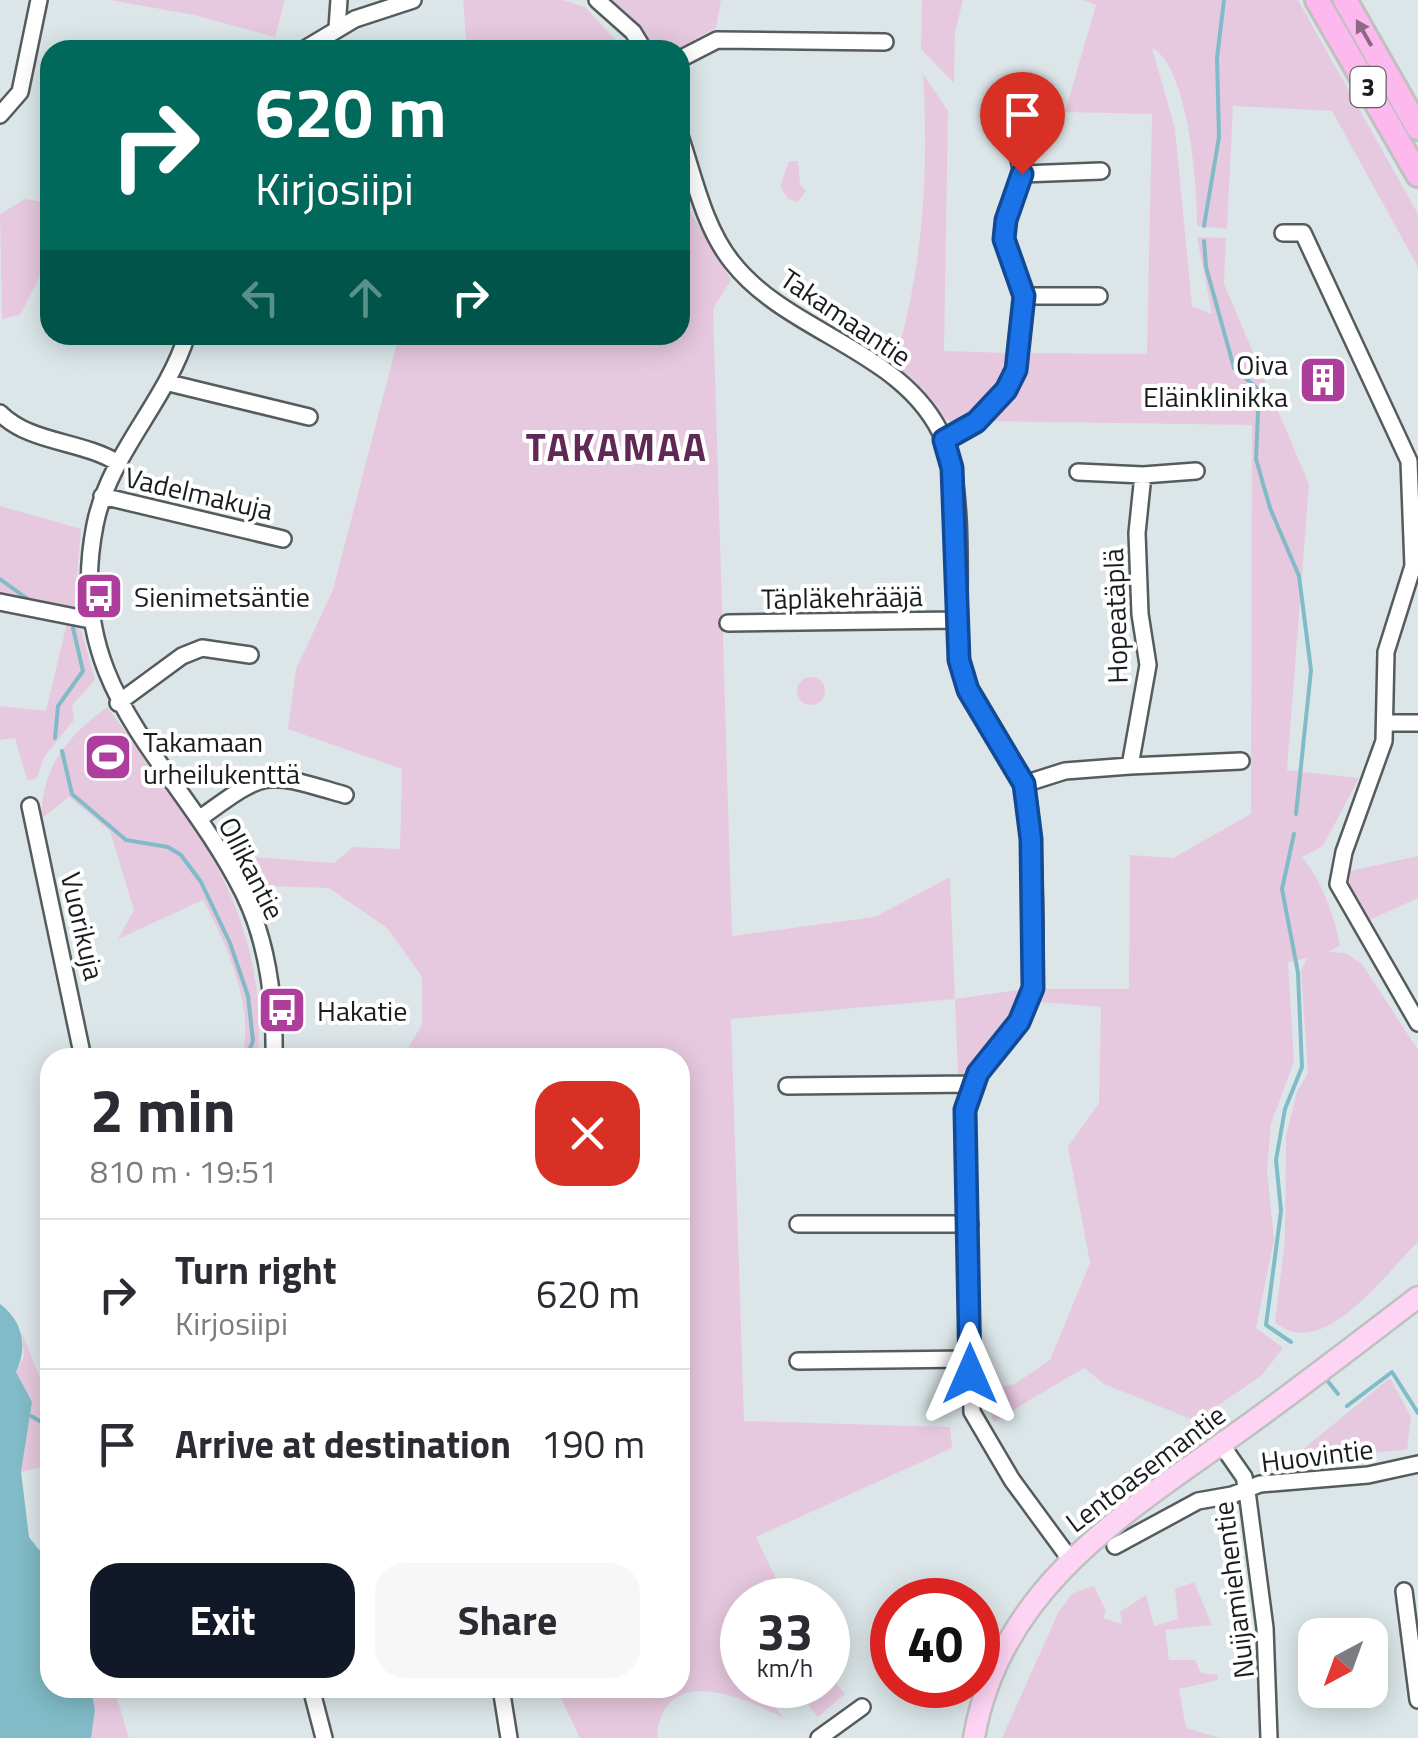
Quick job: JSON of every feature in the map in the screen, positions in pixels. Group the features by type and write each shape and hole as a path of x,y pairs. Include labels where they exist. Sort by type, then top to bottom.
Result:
{"highway":[{"name":"3","path":"1317,0 1418,175"},
{"name":"3","path":"1345,0 1418,128"}],"main road":[{"name":"Lentoasemantie","path":"974,1738 986,1686 1006,1644 1036,1595 1070,1559 1418,1298"}],"street":[{"path":"0,115 20,92 39,0"},
{"path":"337,28 339,0"},
{"path":"319,40 337,28 413,0"},
{"path":"596,0 638,40"},
{"path":"690,54 717,40 885,42"},
{"path":"944,440 976,422 1006,390 1016,370 1024,296 1004,239 1006,220 1022,174 1014,130 1016,108"},
{"name":"Takamaantie","path":"690,167 700,198 733,264 772,299 903,385 944,440 952,468 959,660 968,690 1024,784 1030,826 1033,988 1019,1022 972,1084"},
{"path":"1022,174 1101,171"},
{"path":"1284,233 1304,233 1410,461 1414,584 1386,652 1384,741 1338,869 1338,884 1418,1024"},
{"path":"1024,296 1099,296"},
{"name":"Ollikantie","path":"181,345 168,383 102,496 90,564 90,620 118,703 240,886 260,934 273,1013 274,1048"},
{"path":"168,383 309,417"},
{"path":"0,413 18,429 88,448 118,463"},
{"path":"1078,472 1143,475 1196,471"},
{"name":"Hopeatäplä","path":"1130,766 1148,662 1140,614 1137,532 1143,475"},
{"name":"Vadelmakuja","path":"102,496 284,539"},
{"path":"0,602 90,620"},
{"name":"Täpläkehrääjä","path":"728,623 958,620"},
{"path":"118,703 182,656 202,648 250,655"},
{"path":"1386,723 1418,723"},
{"path":"1024,784 1065,770 1241,762"},
{"path":"199,820 264,777 277,775 345,795"},
{"name":"Vuorikuja","path":"30,806 81,1048"},
{"path":"787,1086 972,1084 965,1110 972,1412 979,1429 1070,1559"},
{"path":"798,1224 970,1224"},
{"path":"798,1361 970,1360"},
{"name":"Nuijamiehentie","path":"1221,1444 1244,1476 1247,1491 1265,1628 1269,1738"},
{"name":"Huovintie","path":"1116,1546 1198,1501 1247,1491 1260,1484 1368,1475 1418,1464"},
{"path":"1404,1591 1418,1700"},
{"path":"314,1698 324,1738"},
{"path":"502,1698 509,1738"},
{"path":"819,1738 862,1707"}],"shaded area":[{"path":"110,0 284,3 275,37 194,15"},
{"path":"463,0 563,0 585,7 616,40 466,40"},
{"path":"607,0 721,0 716,28 690,42 647,40 622,8"},
{"path":"922,0 963,0 955,32 954,83 921,49"},
{"path":"1083,0 1298,0 1418,214 1418,267 1332,111 1233,106 1227,229 1197,226 1193,157 1182,102 1164,59 1152,48 1175,129 1192,306 1212,314 1197,237 1226,238 1224,284 1309,484 1287,770 1359,778 1323,846 1302,857 1321,887 1335,923 1340,946 1328,952 1345,953 1362,964 1418,1050 1418,1242 1371,1292 1333,1323 1313,1331 1294,1332 1275,1322 1285,1239 1286,1135 1297,1092 1308,1073 1301,971 1307,958 1288,962 1294,1061 1271,1124 1267,1170 1274,1240 1256,1328 1283,1348 1262,1375 1196,1421 1104,1384 1084,1368 993,1422 987,1390 1015,1384 1050,1360 1090,1263 1068,1147 1099,1103 1101,1007 1040,1002 1044,989 1129,989 1130,855 1173,858 1251,814 1252,425 987,421 1020,382 1031,353 1147,354 1152,114 1065,112 1096,5"},
{"path":"923,74 948,111 944,351 1011,353 1004,374 960,425 934,410 892,371 911,297 921,224 925,150"},
{"path":"789,161 798,161 800,184 806,191 798,202 788,199 780,186"},
{"path":"25,199 40,201 39,278 20,315 2,319 0,214"},
{"path":"690,212 731,280 713,309 732,936 875,917 950,877 955,999 731,1019 744,1421 950,1427 952,1448 756,1537 776,1578 720,1578 720,1694 690,1693 690,1048 408,1048 422,1024 422,977 387,928 329,888 266,886 252,857 334,863 353,847 400,849 402,769 288,729 296,669 333,590 396,345 690,345"},
{"path":"0,506 81,529 74,611 0,597"},
{"path":"67,623 81,630 95,680 72,705 74,720 45,756 36,779 27,780 15,738 0,740 0,706 46,711"},
{"path":"811,677 821,681 825,691 821,701 811,705 801,701 797,691 801,681"},
{"path":"107,707 167,788 218,869 251,956 258,1004 258,1048 243,1048 242,997 221,936 203,900 118,939 134,910 110,831 69,797 41,819 42,800 52,768 80,730"},
{"path":"1418,856 1418,898 1365,922 1349,895 1350,871"},
{"path":"1025,989 1019,1007 965,1075 958,1074 955,999"},
{"path":"22,1333 40,1378 40,1468 21,1472 32,1402 16,1372 24,1356"},
{"path":"1390,1378 1411,1417 1407,1450 1291,1459"},
{"path":"1194,1582 1212,1625 1165,1630 1169,1660 1195,1660 1201,1673 1218,1675 1218,1680 1179,1689 1186,1728 1220,1738 1002,1738 1059,1611 1073,1593 1094,1586 1106,1611 1103,1618 1122,1624 1120,1612 1146,1595 1154,1626 1178,1619 1175,1589"},
{"path":"93,1698 117,1698 129,1738 91,1738"},
{"path":"561,1698 678,1698 662,1714 657,1738 580,1738"},
{"path":"762,1708 776,1708 784,1718"},
{"path":"811,1708 829,1708 818,1717"}],"water":[{"path":"0,1304 14,1318 21,1335 22,1353 16,1372 32,1402 21,1472 29,1537 40,1550 40,1698 93,1698 95,1710 91,1738 0,1738"}],"waterway":[{"path":"1204,226 1219,137 1217,58 1224,0"},
{"path":"1204,241 1206,267 1234,368 1259,390 1256,459 1270,508 1299,576 1311,670 1296,814"},
{"path":"0,579 29,600"},
{"path":"55,738 58,706 83,671 73,628"},
{"path":"62,751 72,794 126,840 168,847 181,855 201,882 230,943 248,996 253,1041 250,1048"},
{"path":"1291,1342 1266,1325 1281,1211 1276,1160 1285,1109 1302,1067 1298,973 1282,889 1294,834"},
{"path":"1347,1406 1392,1372 1418,1413"},
{"path":"1326,1379 1338,1394"},
{"path":"31,1416 40,1421"}],"place":[{"name":"Oiva Eläinklinikka","path":"1323,380"},
{"name":"Sienimetsäntie","path":"99,596"},
{"name":"Takamaan urheilukenttä","path":"108,757"},
{"name":"Hakatie","path":"282,1010"}],"district":[{"name":"TAKAMAA","path":"617,447"}],"route":[{"path":"970,1374 965,1110 978,1073 1019,1022 1033,988 1031,839 1024,784 968,690 959,660 952,468 944,440 976,422 1006,390 1016,370 1024,296 1004,239 1006,220 1022,174"}]}
